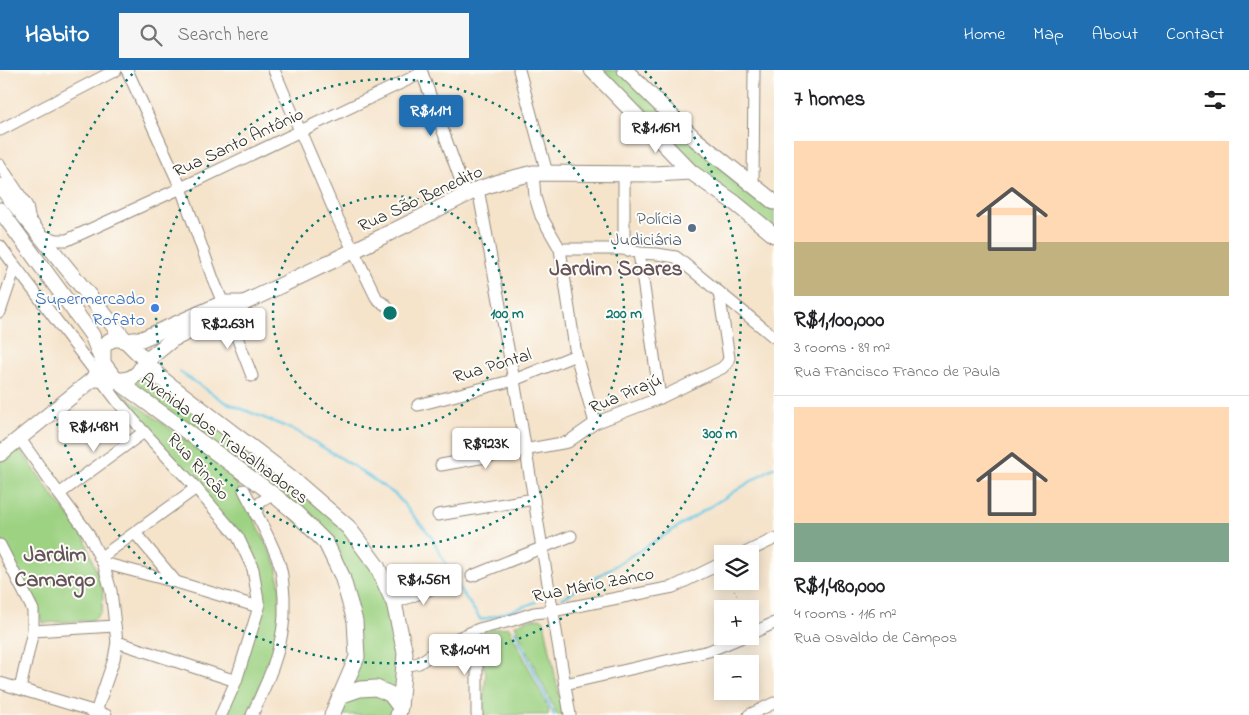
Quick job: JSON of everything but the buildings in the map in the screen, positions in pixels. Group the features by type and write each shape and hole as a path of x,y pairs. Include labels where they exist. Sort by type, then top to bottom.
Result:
{"main road":[{"path":"592,70 691,172 774,235"},
{"path":"625,70 695,139 774,202"},
{"path":"654,174 677,157"},
{"name":"Rua São Benedito","path":"146,361 173,340 224,312 472,192 502,181 540,173 624,175 691,172"},
{"path":"0,186 126,341 146,361 138,373 124,380 116,380"},
{"name":"Avenida dos Trabalhadores","path":"0,210 92,336 98,374 116,380 274,495 297,514 326,543 342,576 355,620 357,657 332,715"},
{"name":"Rua São Benedito","path":"126,341 142,339 224,312"},
{"path":"0,454 98,374 103,347 109,341 119,339 126,341"},
{"name":"Avenida dos Trabalhadores","path":"146,361 162,379 289,476 348,527 377,566 394,603 405,653 399,711"},
{"path":"340,696 360,690 376,688 390,694 399,711"}],"street":[{"path":"0,130 116,70"},
{"path":"127,70 181,188 224,312 252,376"},
{"path":"274,70 353,251 376,297 386,305"},
{"path":"519,70 540,173 535,197 541,216 560,249 576,355 595,423"},
{"path":"753,186 754,70"},
{"path":"422,71 472,192 514,380 570,715"},
{"name":"Rua Santo Antônio","path":"67,240 300,132 422,71"},
{"path":"0,165 26,206 34,229 57,240 67,240"},
{"path":"624,175 624,249"},
{"path":"60,261 60,251 67,240"},
{"name":"Rua Rincão","path":"0,246 9,273 98,374 144,432 196,488 238,538 253,569 259,607 236,681 222,715"},
{"path":"560,249 624,249 639,253 676,257 774,337"},
{"path":"639,253 660,398"},
{"path":"0,312 9,273"},
{"name":"Rua Pirajú","path":"441,465 568,442 595,423 660,398 722,368 729,358 720,292"},
{"name":"Rua Pontal","path":"418,405 514,380 576,355"},
{"path":"59,494 144,432"},
{"path":"0,683 98,714 114,659 116,642 111,591 102,561 88,533 20,439"},
{"path":"102,561 135,533 196,488"},
{"path":"244,490 280,567 284,616 277,653 265,688 252,715"},
{"path":"256,515 258,504 274,495"},
{"path":"438,515 534,499"},
{"path":"135,533 176,582"},
{"path":"472,576 571,536"},
{"path":"759,546 774,539"},
{"path":"0,545 33,610 33,631 20,689"},
{"path":"102,561 259,607"},
{"name":"Rua Mário Zanco","path":"404,666 419,663 451,641 479,629 510,622 534,613 674,587 714,567"},
{"path":"394,603 444,584"},
{"path":"759,630 774,623"},
{"path":"33,631 115,626"},
{"path":"468,634 477,659 477,715"},
{"path":"116,642 236,681"},
{"path":"564,684 710,652 725,645"},
{"path":"749,715 774,703"}],"green space":[{"path":"597,70 621,70 774,206 774,230 708,179"},
{"path":"145,371 346,529 375,568 400,643 399,699 352,688 359,657 334,552 128,385"},
{"path":"106,382 220,465 236,479 276,564 280,588 277,642 249,715 224,715 261,611 251,556"},
{"path":"18,446 53,496 83,533 103,591 102,611 94,620 42,623 38,608 0,538 0,461"},
{"path":"539,618 544,621 563,715 557,715 515,625"},
{"path":"509,627 549,710 548,715 482,715 486,674 478,638 484,632"},
{"path":"363,692 390,698 395,715 335,715 340,704"}],"waterway":[{"path":"180,372 225,402 296,431 349,463 396,495 431,536 455,582 481,620 536,602"},
{"path":"563,598 774,467"},
{"path":"515,631 554,715"}],"place":[{"name":"Polícia Judiciária","path":"692,228"},
{"name":"Supermercado Rofato","path":"155,308"}],"district":[{"name":"Jardim Soares","path":"616,267"},
{"name":"Jardim Camargo","path":"55,566"}]}
